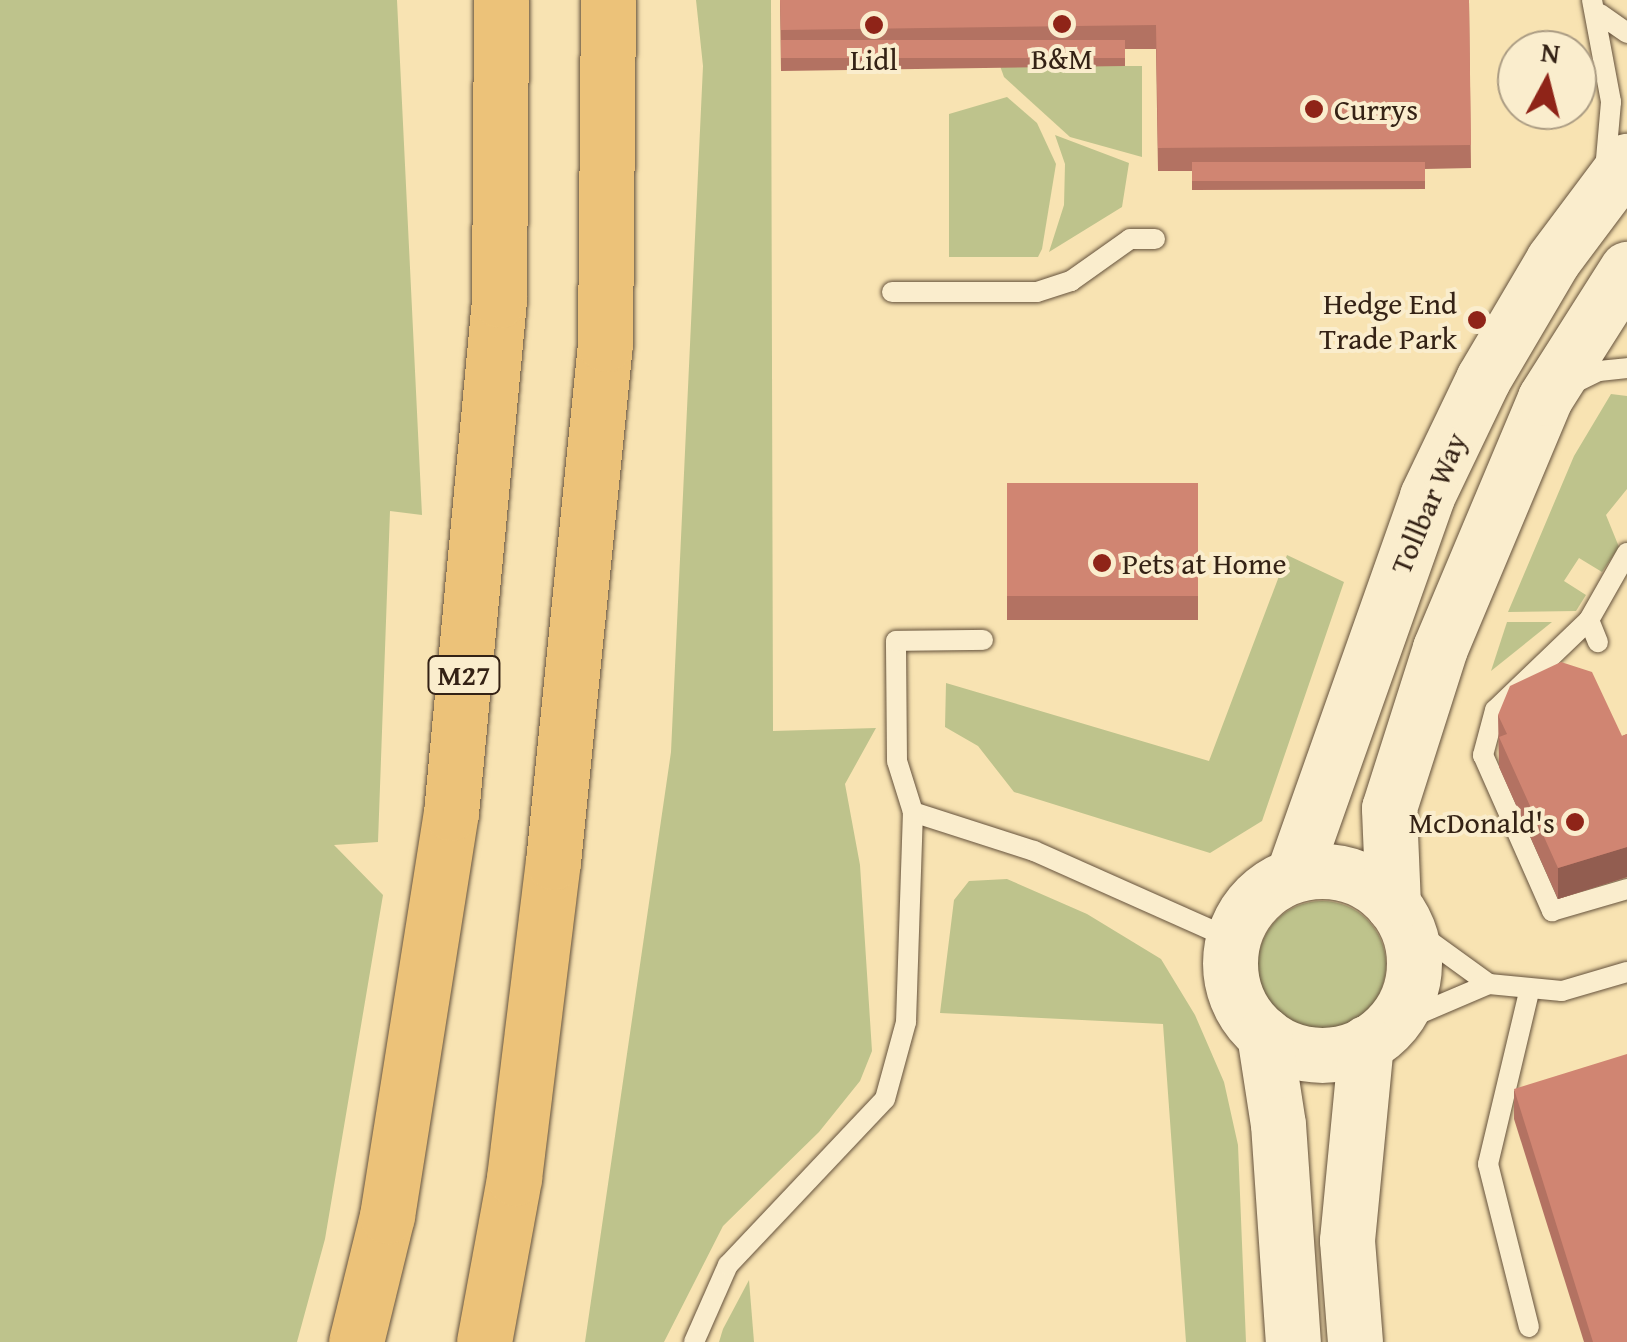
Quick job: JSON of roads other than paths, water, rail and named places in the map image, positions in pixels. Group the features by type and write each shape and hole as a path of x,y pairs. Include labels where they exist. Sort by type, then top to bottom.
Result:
{"highway":[{"name":"M27","path":"356,1342 387,1216 452,813 499,300 501,0"},
{"path":"484,1342 514,1178 548,901 605,344 608,0"}],"main road":[{"name":"Tollbar Way","path":"1293,875 1427,496 1483,379 1615,175"},
{"path":"1355,1342 1347,1240 1351,1150 1377,1036 1410,989 1414,967 1385,832 1402,754 1544,398 1627,269"},
{"path":"1293,1342 1278,1124 1264,1034 1234,991 1232,938 1245,911 1293,875 1348,875 1400,914"},
{"path":"1264,1034 1314,1054 1377,1036"}],"lane":[{"path":"1596,7 1627,33"},
{"path":"1596,7 1610,102 1615,175"},
{"path":"892,292 1037,292 1071,281 1130,239 1155,240"},
{"path":"1544,398 1599,371 1627,368"},
{"path":"1627,553 1589,620 1509,692 1485,728 1482,755 1552,912 1627,889"},
{"path":"1601,600 1627,591"},
{"path":"1589,620 1598,642"},
{"path":"694,1342 728,1265 885,1099 906,1022 913,812 897,761 896,641 983,640"},
{"path":"913,812 1034,852 1232,938"},
{"path":"1400,914 1489,984 1529,992 1562,991 1627,972"},
{"path":"1377,1036 1489,984"},
{"path":"1529,992 1488,1164 1530,1328"}],"place":[{"name":"B&M","path":"1062,24"},
{"name":"Lidl","path":"874,25"},
{"name":"Currys","path":"1314,109"},
{"name":"Hedge End Trade Park","path":"1477,320"},
{"name":"Pets at Home","path":"1102,563"},
{"name":"McDonald's","path":"1575,822"}]}
